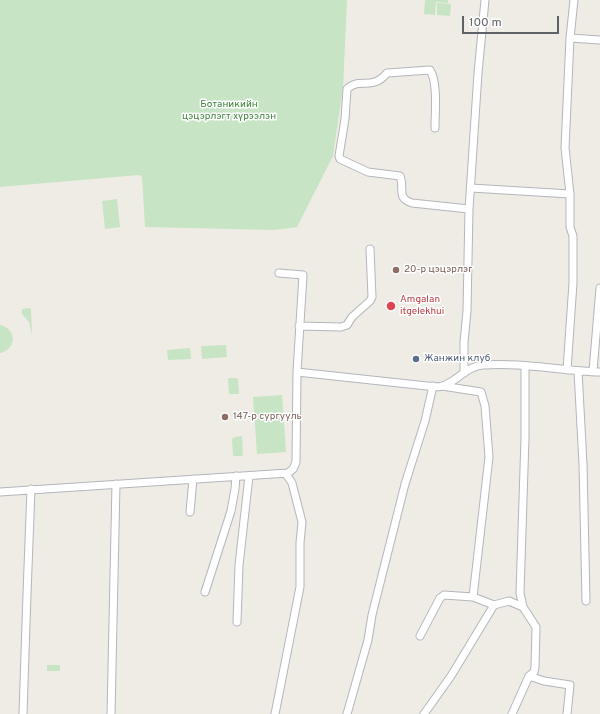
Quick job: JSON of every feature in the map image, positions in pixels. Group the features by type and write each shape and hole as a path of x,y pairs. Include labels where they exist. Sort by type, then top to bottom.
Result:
{"street":[{"path":"464,373 471,188 484,0"},
{"path":"567,370 573,283 573,236 570,228 570,194 565,148 570,38 574,0"},
{"path":"570,38 600,40"},
{"path":"435,128 435,96 433,74 430,70 387,73 382,80 375,83 353,84 347,89 345,119 339,156 340,159 368,172 400,176 402,181 402,196 405,201 470,209"},
{"path":"471,188 570,194"},
{"path":"299,326 341,326 346,324 370,301 372,297 370,249"},
{"path":"0,492 286,474 292,471 296,462 297,372 303,275 279,273"},
{"path":"442,386 473,367 482,365 525,366 578,371 597,371 600,288"},
{"path":"512,714 529,676 534,672 535,667 536,627 523,607 520,593 525,438 525,366"},
{"path":"578,371 583,464 586,601"},
{"path":"297,372 442,386 481,392 485,406 489,457 473,597"},
{"path":"347,714 368,640 372,615 405,484 433,386"},
{"path":"275,714 300,587 300,543 302,522 292,483 286,474"},
{"path":"206,592 231,511 236,476"},
{"path":"237,622 239,565 249,476"},
{"path":"190,512 193,479"},
{"path":"111,714 116,484"},
{"path":"23,714 26,594 32,489"},
{"path":"420,636 440,598 444,595 473,597 494,605 509,601 523,607"},
{"path":"424,714 451,676 494,605"},
{"path":"529,676 544,682 570,685 566,714"}],"green space":[{"name":"Ботаникийн цэцэрлэгт хүрээлэн","path":"0,0 347,0 343,88 333,156 297,227 274,230 145,227 142,177 139,175 0,187"},
{"path":"425,0 448,0 448,3 436,2 435,15 424,14"},
{"path":"437,3 451,4 450,16 437,15"},
{"path":"117,199 120,227 105,229 102,201"},
{"path":"22,309 31,309 32,335 29,322 22,314"},
{"path":"0,325 10,330 13,339 10,348 0,353"},
{"path":"226,345 227,357 202,359 201,346"},
{"path":"190,348 191,359 168,360 167,350"},
{"path":"228,378 238,379 239,394 229,394"},
{"path":"282,395 286,452 257,454 253,397"},
{"path":"242,436 243,455 233,456 232,439"},
{"path":"47,665 60,665 60,671 47,671"}],"place":[{"name":"20-р цэцэрлэг","path":"396,270"},
{"name":"Amgalan itgelekhui","path":"391,306"},
{"name":"Жанжин клуб","path":"416,359"},
{"name":"147-р сургууль","path":"225,417"}]}
